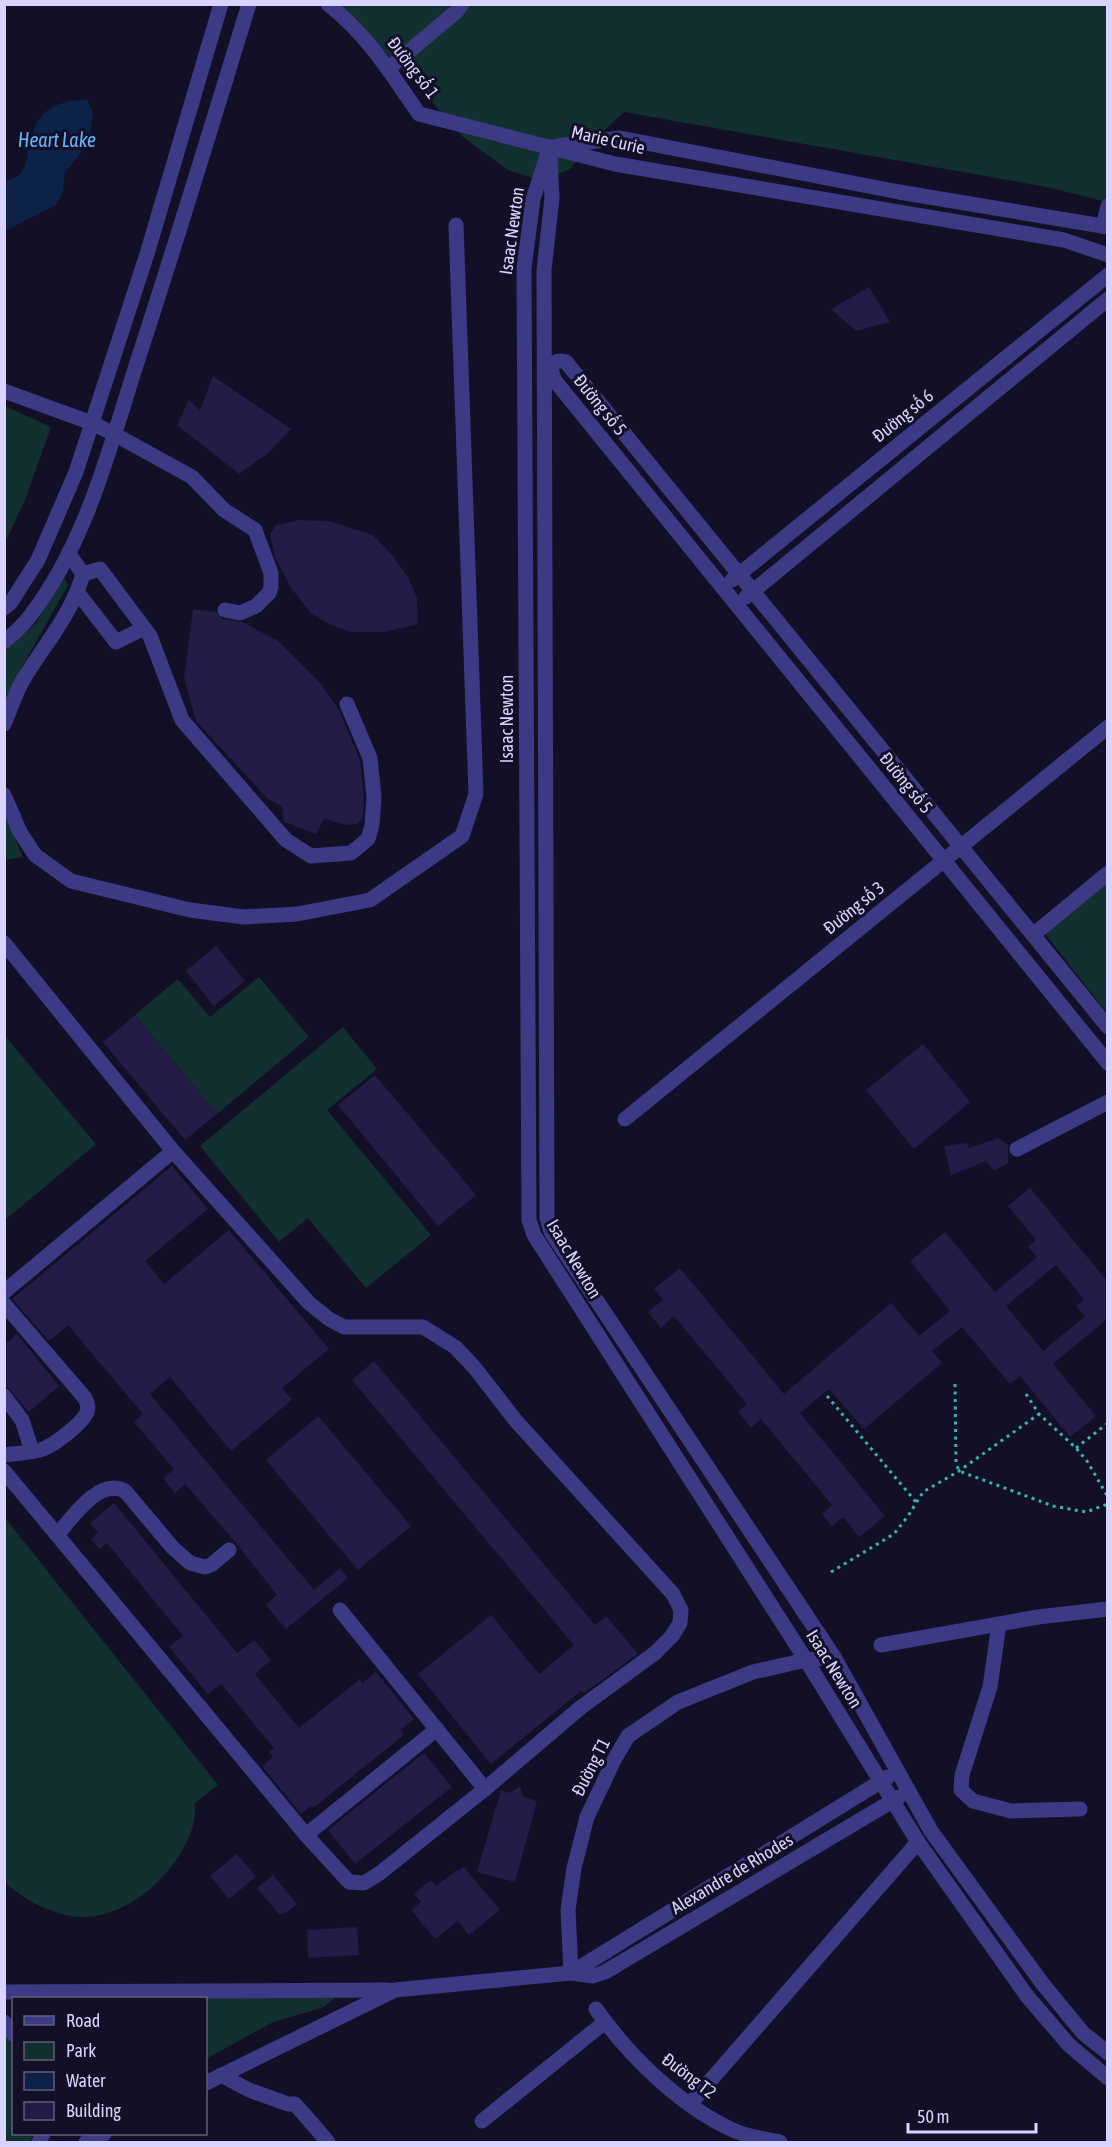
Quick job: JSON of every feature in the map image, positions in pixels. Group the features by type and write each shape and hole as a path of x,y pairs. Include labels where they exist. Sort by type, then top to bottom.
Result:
{"street":[{"path":"4,608 11,602 38,560 56,523 76,472 147,254 221,4"},
{"path":"4,642 29,618 69,554 99,480 170,261 249,4"},
{"name":"Đường số 1","path":"328,4 372,46 419,114 550,147"},
{"path":"388,69 458,11 462,4"},
{"name":"Marie Curie","path":"550,147 620,138 900,192 1105,227"},
{"name":"Marie Curie","path":"550,147 615,164 1065,240 1107,255"},
{"name":"Isaac Newton","path":"550,147 552,198 544,270 547,1218 551,1232 834,1657 932,1830 1042,1983 1083,2033 1107,2053"},
{"name":"Isaac Newton","path":"550,147 533,199 524,268 529,1220 534,1235 806,1660 918,1842 1027,1996 1069,2044 1107,2078"},
{"path":"1105,227 1107,206"},
{"path":"4,795 20,832 35,855 71,881 190,910 244,918 297,914 370,900 462,837 476,794 456,225"},
{"name":"Đường số 6","path":"723,587 1107,275"},
{"path":"737,604 1107,299"},
{"name":"Đường số 5","path":"1107,1027 566,362 560,360 554,362 550,368 556,382 1107,1063"},
{"path":"4,391 92,423 192,477 224,510 255,530 271,573 269,593 256,606 240,613 225,610"},
{"path":"69,554 83,574"},
{"path":"83,574 100,569 150,636 182,720 286,840 310,856 351,852 368,839 372,825 374,796 370,758 347,704"},
{"path":"4,723 23,681 78,592 83,574"},
{"path":"78,592 116,642 144,628"},
{"name":"Đường số 3","path":"625,1119 1107,727"},
{"path":"1033,935 1107,873"},
{"path":"4,942 173,1151 309,1303 329,1319 344,1326 423,1327 455,1347 474,1367 516,1421 673,1594 681,1610 680,1623 672,1636 655,1653 580,1708 485,1789 388,1866 364,1883 349,1882 306,1835 4,1471"},
{"path":"1017,1149 1107,1102"},
{"path":"4,1292 173,1151"},
{"path":"4,1304 85,1398 88,1406 87,1413 82,1420 53,1443 42,1449 4,1455"},
{"path":"4,1396 22,1420 32,1451"},
{"path":"57,1535 82,1506 96,1494 117,1487 125,1491 173,1548 190,1563 205,1567 211,1565 229,1550"},
{"path":"881,1645 999,1624 1107,1609"},
{"path":"340,1610 485,1789"},
{"path":"999,1624 990,1687 962,1775 961,1790 973,1801 1011,1811 1080,1809"},
{"name":"Đường T1","path":"570,1972 568,1910 574,1868 587,1817 628,1736 678,1702 753,1672 806,1660 834,1657"},
{"path":"306,1835 437,1729"},
{"name":"Alexandre de Rhodes","path":"570,1972 898,1770"},
{"name":"Alexandre de Rhodes","path":"207,2082 394,1990 570,1972 592,1976 605,1972 909,1791"},
{"path":"690,2104 918,1842"},
{"path":"4,1992 394,1990"},
{"name":"Đường T2","path":"596,2009 648,2071 731,2137 780,2142"},
{"path":"482,2121 605,2022"},
{"path":"221,2075 249,2090 288,2104 295,2104 328,2142"}],"path":[{"path":"955,1384 956,1464 959,1471 1053,1506 1086,1512 1107,1504"},
{"path":"1026,1394 1039,1414 1087,1461 1107,1497"},
{"path":"827,1396 916,1502"},
{"path":"831,1572 894,1534 923,1492 959,1471 1039,1414"},
{"path":"1076,1448 1107,1423"}],"green space":[{"path":"339,5 1107,5 1107,202 1047,187 624,112 594,140 570,169 542,181 508,170 463,137 416,84"},
{"path":"5,406 51,427 25,500 5,543"},
{"path":"64,578 68,585 18,674 5,703 5,651 35,624"},
{"path":"5,815 23,857 5,860"},
{"path":"1107,878 1107,1013 1043,931"},
{"path":"259,977 309,1037 217,1114 135,1015 178,979 210,1017"},
{"path":"343,1027 377,1069 327,1110 431,1235 366,1288 308,1218 279,1242 200,1146"},
{"path":"4,1035 96,1144 5,1220 4,1220"},
{"path":"5,1518 218,1785 195,1803 194,1823 186,1843 164,1875 133,1901 97,1916 69,1916 49,1910 29,1900 5,1882"},
{"path":"43,1995 335,1998 324,2007 271,2023 207,2058 207,1997 42,1997"},
{"path":"4,2033 12,2045 12,2135 33,2135 30,2142 5,2142"}],"water":[{"name":"Heart Lake","path":"87,99 93,113 90,136 78,157 65,172 63,192 56,205 5,231 5,182 18,176 23,170 36,124 41,116 56,106"}],"building":[{"path":"869,287 890,322 856,331 831,309"},
{"path":"213,376 291,429 267,454 239,474 177,425 189,400 200,410"},
{"path":"298,520 329,521 373,535 408,577 417,598 418,624 384,632 351,632 331,625 311,613 291,588 275,557 270,534 276,525"},
{"path":"193,609 216,612 223,619 242,622 277,640 321,684 339,710 360,760 364,797 363,818 357,824 347,825 324,819 316,834 284,822 282,807 267,798 196,721 184,677"},
{"path":"216,946 245,981 214,1006 186,971"},
{"path":"135,1015 217,1114 185,1140 103,1042"},
{"path":"923,1044 970,1102 914,1149 866,1090"},
{"path":"375,1075 476,1195 438,1226 338,1105"},
{"path":"998,1138 1008,1145 1008,1163 994,1171 986,1161 951,1175 944,1146 967,1143 969,1148"},
{"path":"172,1166 208,1209 145,1261 164,1284 229,1230 329,1349 282,1388 292,1400 231,1451 170,1377 150,1394 314,1590 340,1568 348,1578 286,1629 266,1605 277,1595 237,1544 185,1484 175,1493 163,1478 174,1469 134,1422 143,1414 68,1325 49,1341 12,1299"},
{"path":"1030,1188 1107,1281 1107,1319 1053,1364 1096,1416 1070,1437 1020,1376 1010,1384 962,1327 932,1351 942,1363 864,1429 829,1389 800,1413 885,1516 859,1537 843,1517 832,1526 822,1514 832,1505 761,1419 751,1428 738,1412 747,1404 674,1316 661,1328 648,1312 663,1300 654,1289 680,1268 784,1394 891,1303 919,1336 950,1311 910,1261 945,1232 995,1292 1037,1257 1028,1247 1036,1240 1008,1206","holes":["1056,1265 1084,1299 1076,1306 1085,1316 1043,1351 1006,1306"]},
{"path":"17,1334 59,1386 29,1412 4,1383 4,1345"},
{"path":"374,1361 595,1625 606,1616 638,1654 584,1693 581,1691 491,1764 418,1674 491,1615 539,1674 574,1645 352,1380"},
{"path":"318,1416 411,1526 358,1570 266,1460"},
{"path":"114,1503 237,1653 254,1640 271,1660 255,1674 299,1728 360,1679 362,1683 376,1672 414,1719 400,1730 404,1735 313,1808 311,1806 301,1814 262,1766 273,1757 269,1752 274,1748 221,1684 208,1694 169,1647 183,1636 107,1543 99,1549 91,1539 98,1533 90,1523"},
{"path":"424,1753 452,1787 355,1864 328,1830"},
{"path":"520,1786 523,1797 537,1801 515,1882 477,1872 501,1790 510,1793"},
{"path":"237,1854 256,1877 229,1899 210,1876"},
{"path":"464,1867 500,1910 469,1935 458,1921 435,1939 411,1910 421,1902 414,1894 431,1880 436,1886"},
{"path":"273,1875 297,1904 284,1914 279,1914 257,1888"},
{"path":"357,1927 359,1955 308,1958 307,1930"}]}
